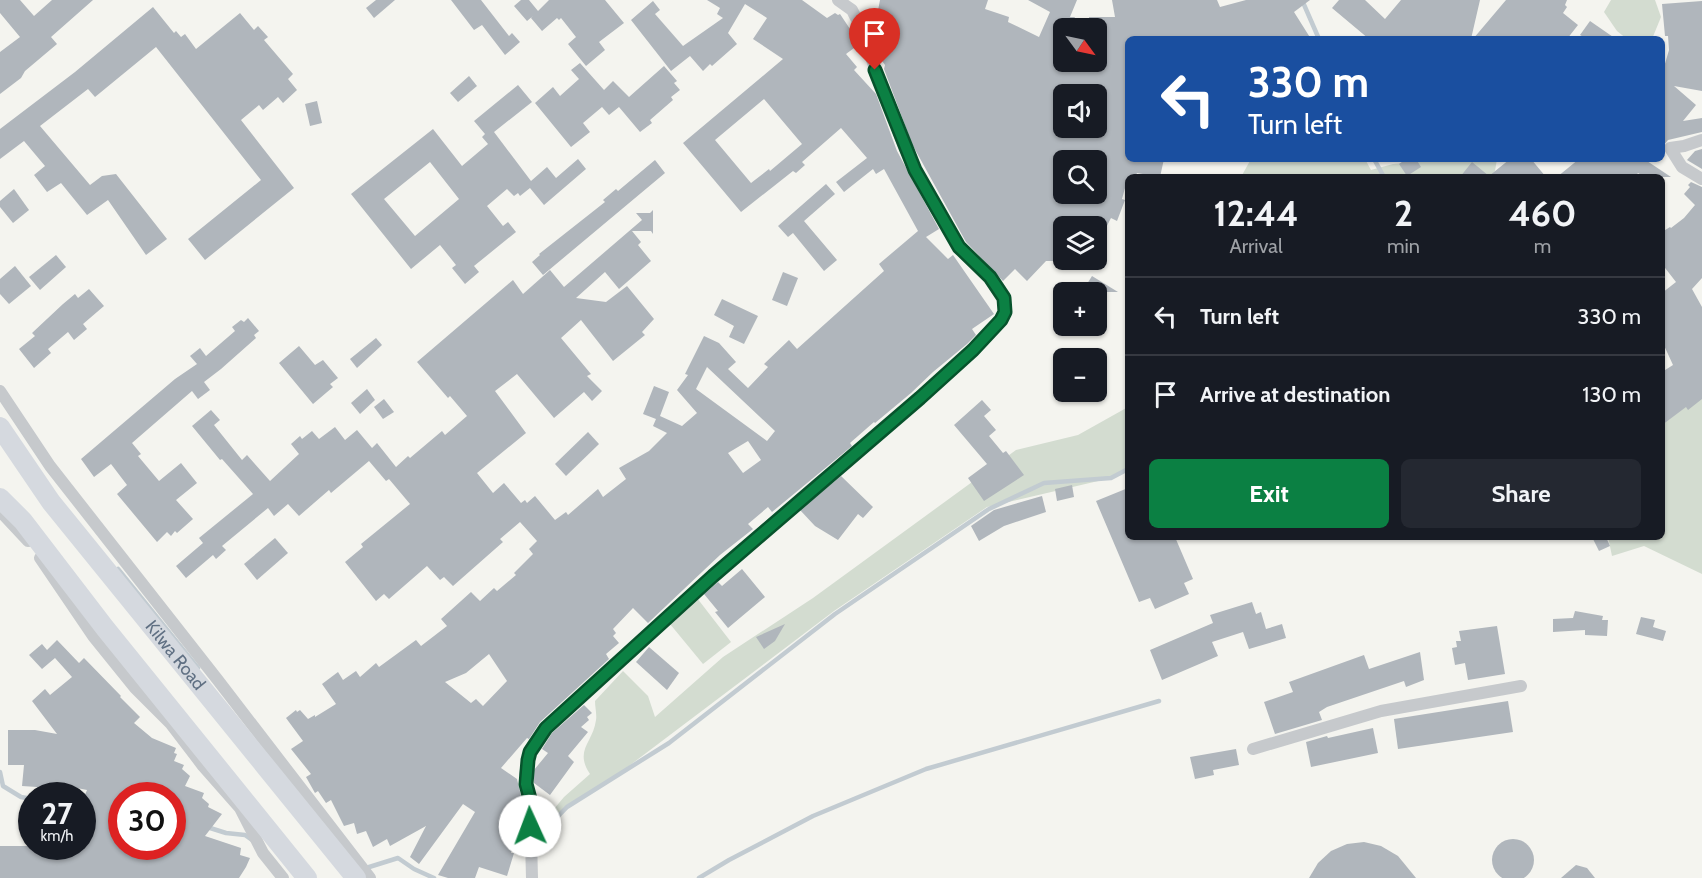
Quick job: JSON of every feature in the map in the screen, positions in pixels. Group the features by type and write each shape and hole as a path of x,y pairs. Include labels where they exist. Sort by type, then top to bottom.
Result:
{"highway":[{"name":"Kilwa Road","path":"0,428 51,502 356,878"},
{"name":"Kilwa Road","path":"0,498 23,521 307,878"}],"street":[{"path":"532,878 530,799 525,774 530,752 546,728 721,568 973,350 994,328 1005,312 1004,298 1000,290 959,247 915,170 904,147 858,22 852,10 838,0"},
{"path":"1702,140 1670,148 1682,167 1702,179"},
{"path":"0,391 50,466 224,687 370,878"},
{"path":"0,510 33,547 93,636 135,688 171,724 203,766 240,808 262,853 283,878"},
{"path":"1253,749 1381,711 1521,686"}],"shaded area":[{"path":"1611,0 1655,0 1661,17 1653,36 1623,36 1604,12"},
{"path":"1249,162 1367,162 1371,170 1393,164 1415,162 1496,162 1492,174 1243,174"},
{"path":"1665,384 1702,389 1702,574 1644,546 1612,556 1609,540 1665,540"},
{"path":"1125,409 1125,470 1111,478 987,507 834,611 617,775 567,805 529,845 528,840 564,797 590,774 584,759 584,752 596,720 595,701 623,671 648,696 655,717 723,657 813,598 1016,450 1078,435"},
{"path":"697,598 731,642 703,664 670,624"}],"building":[{"path":"0,0 20,0 34,16 52,0 93,0 51,37 57,44 25,71 21,78 0,94 0,52 20,37 0,13"},
{"path":"376,0 395,0 374,18 366,8"},
{"path":"451,0 481,0 509,36 512,33 520,42 505,55 482,25 474,30"},
{"path":"521,0 529,0 538,11 549,0 605,0 624,23 599,42 605,50 586,66 568,44 576,37 561,18 559,20 557,18 542,31 531,18 533,16 527,21 514,6"},
{"path":"707,0 802,0 827,18 835,13 840,14 858,45 846,54 857,67 854,70 876,94 897,151 939,229 926,237 948,259 953,255 994,314 972,329 976,335 967,344 850,443 852,446 772,512 768,507 748,524 753,529 720,555 648,623 633,608 613,629 616,633 613,636 619,643 606,654 609,659 540,722 529,739 527,738 501,768 517,779 522,800 522,810 519,816 522,821 511,853 514,853 507,876 479,867 475,878 448,878 438,875 475,812 463,804 419,864 410,857 426,826 390,846 387,839 373,847 366,831 357,834 354,823 344,826 331,800 326,803 318,791 315,793 306,777 311,774 291,749 303,741 286,718 296,710 297,712 300,710 308,719 336,704 322,684 338,672 343,680 356,671 360,677 376,663 379,667 416,640 421,646 447,626 441,619 471,592 480,601 494,588 497,591 516,575 514,573 533,554 529,549 537,541 520,522 500,539 503,542 453,586 444,577 440,580 427,566 389,599 384,594 376,601 345,562 363,547 361,544 410,504 389,479 386,481 369,461 331,493 329,490 299,516 288,504 274,516 268,508 222,546 226,550 216,559 213,555 186,578 176,566 203,543 199,538 253,494 222,459 220,460 192,426 211,410 220,420 214,425 242,460 247,455 270,481 299,454 291,444 300,436 302,439 312,431 319,439 335,427 345,440 357,430 372,448 377,443 396,467 442,431 445,435 467,416 417,362 513,280 523,294 550,270 564,287 642,220 636,213 650,213 653,210 653,234 651,231 632,231 641,242 638,245 651,261 619,289 605,272 576,298 606,302 627,286 654,319 642,332 645,335 613,361 581,320 561,338 591,374 587,376 602,391 592,401 584,392 554,418 517,374 495,391 526,433 477,473 493,493 504,483 521,503 525,500 527,503 535,496 555,520 566,512 568,515 598,489 603,497 626,479 619,468 649,451 667,433 653,426 656,419 643,414 654,386 669,392 660,416 682,426 697,413 677,390 688,375 685,374 704,336 719,343 736,362 728,369 748,388 768,367 764,364 789,340 797,349 884,271 879,264 918,231 884,169 876,174 873,169 844,192 836,182 867,158 841,128 802,162 805,165 796,173 793,171 741,212 683,143 783,59 753,39 767,18 745,4 728,33 737,44 703,71 690,56 671,71 631,20 653,1 660,10 655,14 683,46 723,18 717,14 720,8","holes":["764,99 802,144 770,171 769,169 751,183 715,140","707,367 775,431 767,441 696,389","748,441 761,460 743,473 728,453","489,654 507,681 483,706 476,699 471,703 445,682 466,673"]},
{"path":"880,0 988,0 985,9 1009,17 1008,22 1039,37 1050,12 1028,0 1077,0 1070,17 1074,18 1053,18 1053,72 1107,72 1107,18 1089,17 1115,17 1112,0 1217,0 1220,7 1246,0 1310,0 1294,12 1309,36 1125,36 1125,162 1163,162 1161,174 1125,174 1122,199 1125,200 1117,221 1111,218 1107,226 1107,216 1053,216 1053,261 1046,261 1027,281 1015,269 1003,281 966,242 912,144 884,69 885,65 880,58 887,41 873,38 870,32 872,25 875,26"},
{"path":"1339,0 1365,0 1385,19 1401,0 1480,0 1472,36 1365,36 1332,8"},
{"path":"1506,0 1567,0 1565,5 1567,7 1563,13 1578,25 1569,36 1476,36"},
{"path":"1702,1 1702,91 1674,86 1696,105 1683,121 1702,118 1702,132 1668,140 1665,144 1665,64 1669,50 1668,36 1665,36 1662,4"},
{"path":"153,7 174,33 176,31 181,37 185,34 196,49 240,13 254,30 258,26 268,37 264,40 293,74 288,79 297,90 283,103 278,97 263,110 259,105 241,120 294,188 205,260 188,239 261,180 156,47 95,97 88,89 40,126 90,185 102,176 116,174 167,239 146,255 108,200 87,215 61,183 47,192 34,175 45,166 24,141 0,159 0,129 75,72"},
{"path":"1590,21 1612,36 1582,36 1580,35"},
{"path":"580,63 604,90 613,81 629,97 664,66 677,81 674,83 680,90 671,97 673,100 650,120 652,123 640,132 619,107 609,115 602,107 583,123 590,132 571,147 535,103 553,87 560,96 579,79 571,70"},
{"path":"469,76 477,86 458,102 450,93"},
{"path":"518,85 532,102 494,132 531,181 547,167 556,178 578,159 586,169 544,205 530,188 520,196 518,193 514,196 507,189 487,206 503,226 508,222 516,232 474,266 479,272 465,284 452,268 456,265 440,245 411,269 351,194 433,129 462,166 488,144 482,137 485,134 474,121","holes":["430,162 459,199 415,236 384,199"]},
{"path":"317,101 322,123 310,126 305,104"},
{"path":"1702,149 1702,169 1687,160 1695,151"},
{"path":"655,160 665,173 543,275 532,262 539,254 605,202 603,200 616,189 618,191"},
{"path":"1418,162 1421,167 1410,174 1406,174 1399,164"},
{"path":"1472,162 1487,174 1462,174"},
{"path":"1506,162 1534,162 1544,174 1491,174"},
{"path":"1575,162 1648,162 1671,177 1665,177 1665,174 1638,173 1561,174"},
{"path":"1691,182 1702,187 1702,278 1692,289 1702,307 1702,399 1688,410 1686,407 1665,423 1665,370 1673,365 1665,348 1665,291 1676,282 1665,268 1665,230 1684,218 1695,205 1684,194 1690,187 1688,185"},
{"path":"826,184 835,194 804,221 837,260 824,271 793,233 788,237 778,226"},
{"path":"14,189 29,210 13,223 0,207 0,201"},
{"path":"56,255 66,267 40,290 29,277"},
{"path":"15,266 31,286 9,304 0,294 0,279"},
{"path":"783,272 798,278 787,306 772,300"},
{"path":"1092,276 1102,282 1088,282"},
{"path":"1107,285 1118,292 1107,292"},
{"path":"89,289 104,306 83,324 87,329 74,340 68,332 48,349 51,353 34,368 19,349 35,336 32,333 63,304 75,294 78,298"},
{"path":"722,299 758,316 744,344 729,337 734,326 714,315"},
{"path":"248,318 259,331 254,335 256,338 204,382 210,390 198,399 192,391 132,443 141,454 138,456 159,481 181,463 197,483 176,500 193,519 177,533 175,531 171,536 167,532 157,542 117,494 127,485 111,464 94,477 81,459 175,379 197,364 190,356 200,348 206,356 235,331 232,327"},
{"path":"376,338 382,345 357,368 350,359"},
{"path":"299,346 315,365 323,360 338,378 330,384 333,387 313,404 279,363"},
{"path":"367,389 375,400 360,414 351,403"},
{"path":"384,399 394,412 383,419 374,407"},
{"path":"982,400 991,410 984,416 996,430 989,436 1003,453 1006,451 1024,475 984,501 968,478 987,464 954,425"},
{"path":"588,432 599,444 566,476 555,464"},
{"path":"841,476 873,507 863,518 858,514 838,540 815,526 800,510"},
{"path":"1072,485 1074,497 1057,501 1055,489"},
{"path":"1125,489 1125,540 1176,540 1193,579 1184,583 1189,594 1155,609 1150,598 1139,602 1096,501"},
{"path":"1042,496 1046,512 1004,526 979,541 971,526 994,510"},
{"path":"275,538 288,553 257,580 244,564"},
{"path":"1594,540 1607,540 1610,546 1599,551"},
{"path":"742,569 765,597 728,628 704,594 718,582 722,586"},
{"path":"1252,602 1256,614 1261,612 1266,629 1282,624 1286,638 1249,649 1243,632 1212,642 1218,656 1162,680 1150,650 1213,623 1210,615"},
{"path":"1575,611 1603,616 1602,620 1608,620 1607,636 1585,635 1585,630 1553,632 1553,619 1573,618"},
{"path":"1641,617 1655,620 1653,627 1666,631 1663,641 1636,634"},
{"path":"785,624 775,641 764,649 756,637"},
{"path":"1497,626 1505,674 1468,680 1465,663 1455,665 1452,648 1457,647 1456,641 1461,641 1459,631"},
{"path":"57,640 79,663 84,658 140,717 134,723 152,738 176,748 174,753 177,754 174,761 184,765 182,769 190,776 186,784 186,782 108,782 108,860 186,860 186,786 204,793 202,798 209,804 208,807 222,814 205,836 241,848 240,855 250,858 239,878 0,878 0,846 18,846 18,860 96,860 96,782 22,782 24,765 8,765 8,730 35,730 57,734 32,701 45,689 50,695 72,677 55,658 42,669 29,655 42,644 47,650"},
{"path":"649,647 679,673 667,690 636,662"},
{"path":"1420,652 1424,680 1406,687 1404,681 1327,707 1319,712 1322,720 1275,734 1264,702 1293,692 1289,682 1364,655 1369,669"},
{"path":"1508,701 1513,732 1398,749 1394,719"},
{"path":"584,705 592,713 587,717 589,720 581,727 588,732 568,756 574,762 550,795 534,783 534,770 548,753 542,749 552,733"},
{"path":"1373,728 1378,753 1311,767 1306,742"},
{"path":"1236,749 1239,765 1213,770 1214,775 1195,779 1190,757"},
{"path":"1513,839 1521,841 1528,845 1534,860 1532,868 1528,875 1521,879 1505,879 1498,875 1494,868 1492,860 1494,852 1498,845 1505,841"},
{"path":"1364,842 1381,846 1398,856 1416,878 1309,878 1318,863 1331,851 1347,844"},
{"path":"1576,865 1587,868 1595,878 1561,878"}],"waterway":[{"path":"1302,0 1318,36"},
{"path":"1376,162 1382,174"},
{"path":"534,841 567,807 669,743 835,614 989,509 1044,483 1111,478 1125,471"},
{"path":"118,569 198,668"},
{"path":"699,878 813,816 926,769 1159,701"},
{"path":"0,772 3,786 18,795"},
{"path":"207,827 226,833 245,835 252,840"},
{"path":"366,868 398,858 414,869 434,878"}],"route":[{"path":"530,826 530,799 525,774 530,752 546,728 713,576 973,350 1001,320 1005,312 1006,305 1000,290 959,247 915,170 875,70"}]}
